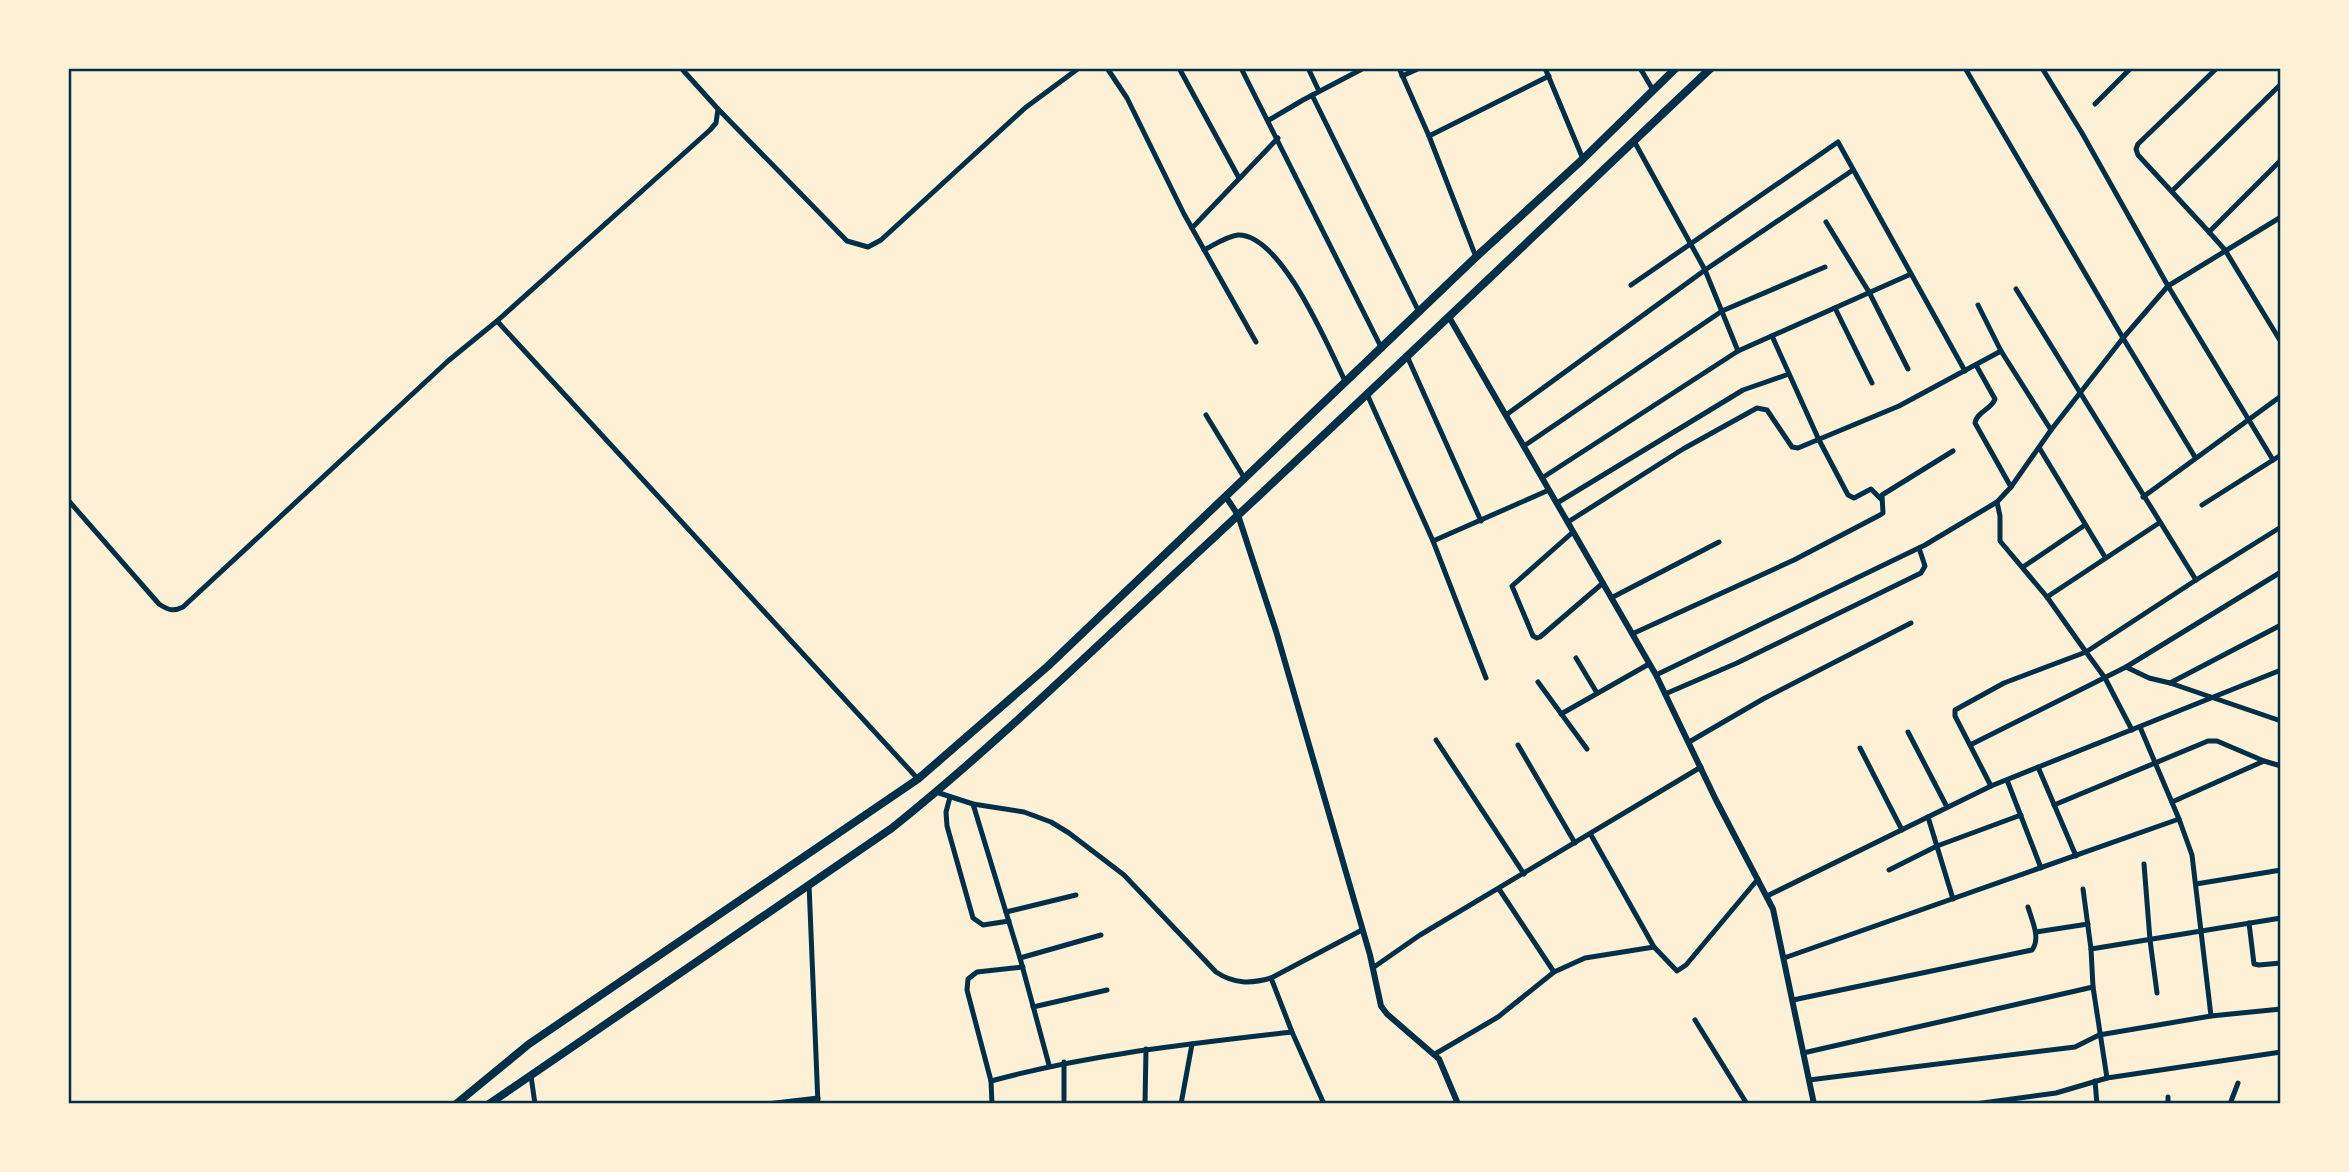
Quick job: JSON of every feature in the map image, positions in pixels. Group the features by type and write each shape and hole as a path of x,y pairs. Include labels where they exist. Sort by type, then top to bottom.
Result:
{"main road":[{"path":"456,1104 529,1044 918,779 1048,666 1676,68"},
{"path":"489,1104 892,828 936,792 1238,515 1711,68"}],"street":[{"path":"681,68 847,242 868,247 881,240 1025,108 1079,68"},
{"path":"1107,68 1127,98 1192,228 1256,342"},
{"path":"1179,68 1239,178"},
{"path":"1241,68 1382,349"},
{"path":"1308,68 1319,91"},
{"path":"1269,120 1355,70 1364,68"},
{"path":"1399,68 1429,136 1476,257"},
{"path":"1402,76 1420,68"},
{"path":"1545,68 1583,159"},
{"path":"1640,68 1653,90"},
{"path":"1965,68 2195,457"},
{"path":"2042,68 2082,133 2168,286 2273,460"},
{"path":"2095,104 2132,68"},
{"path":"2217,68 2136,147 2138,155 2225,250 2281,342"},
{"path":"1429,136 1549,76"},
{"path":"2172,191 2281,84"},
{"path":"1312,95 1419,312"},
{"path":"68,500 159,604 168,610 176,611 183,607 448,361 497,321 710,130 716,123 718,109"},
{"path":"1192,228 1278,138"},
{"path":"1634,141 1705,270 1738,351"},
{"path":"1631,285 1835,142 1840,143 1965,371"},
{"path":"2209,232 2281,160"},
{"path":"1506,415 1705,270 1853,170"},
{"path":"1656,675 1919,548 1997,502 2040,449 2080,392 2168,286 2281,217"},
{"path":"1826,222 1869,292 1908,369"},
{"path":"1204,250 1235,235 1258,243 1276,257 1297,287 1346,383"},
{"path":"1524,446 1722,311 1825,267"},
{"path":"1542,478 1738,351 1911,274"},
{"path":"2016,289 2196,580"},
{"path":"1978,305 2001,351 2051,430"},
{"path":"1835,308 1872,383"},
{"path":"1449,317 1656,675 1716,800 1767,896 1776,921 1814,1104"},
{"path":"497,321 918,779"},
{"path":"1772,336 1819,440 1849,497 1854,498 1871,489 1881,499"},
{"path":"1568,522 1684,449 1757,408 1767,410 1793,448 1798,448 1899,406 2001,351"},
{"path":"1408,356 1481,522"},
{"path":"1976,365 1995,400 1976,418 1975,424 2011,487"},
{"path":"1557,503 1743,390 1789,374"},
{"path":"1367,394 1433,541 1486,678"},
{"path":"2143,497 2281,396"},
{"path":"1206,415 1245,479"},
{"path":"2040,449 2105,557"},
{"path":"1632,634 1880,516 1883,513 1882,495 1953,451"},
{"path":"2202,505 2281,455"},
{"path":"1433,541 1549,490"},
{"path":"1226,497 1238,515 1276,631 1374,967 1383,1010 1435,1054 1442,1063 1458,1104"},
{"path":"1997,502 2000,541 2047,597 2087,652 2105,678 2132,730"},
{"path":"2047,597 2159,523"},
{"path":"2023,567 2085,525"},
{"path":"1991,786 1955,716 1957,708 2004,683 2087,652 2281,527"},
{"path":"1573,532 1512,586 1533,636 1540,637 1603,583"},
{"path":"1611,598 1719,542"},
{"path":"1665,694 1737,663 1922,573 1925,566 1919,548"},
{"path":"1970,745 2126,667 2281,572"},
{"path":"1689,742 1763,699 1911,623"},
{"path":"2170,683 2281,625"},
{"path":"1576,658 1597,693"},
{"path":"1562,714 1649,664"},
{"path":"2126,667 2149,678 2281,721"},
{"path":"1767,896 1991,786 2281,670"},
{"path":"1538,682 1587,749"},
{"path":"2140,727 2192,855 2211,1016"},
{"path":"1908,732 1947,807"},
{"path":"1436,740 1524,874"},
{"path":"2054,805 2212,740 2281,766"},
{"path":"1518,746 1575,844"},
{"path":"1860,748 1902,830"},
{"path":"2172,802 2264,761"},
{"path":"1374,967 1420,935 1701,767"},
{"path":"2038,767 2076,856"},
{"path":"2007,780 2041,868"},
{"path":"936,792 973,804 1024,812 1051,822 1069,833 1124,875 1162,912 1195,952 1222,976 1249,983 1271,978 1362,930"},
{"path":"950,797 946,812 947,826 973,918 982,925 1009,921"},
{"path":"973,804 1023,967 1049,1065"},
{"path":"1889,870 1937,846 2021,815"},
{"path":"1928,817 1953,899"},
{"path":"1784,958 2179,819"},
{"path":"1591,835 1654,947 1674,969 1680,970 1758,879"},
{"path":"2144,864 2157,993"},
{"path":"2196,884 2281,870"},
{"path":"767,1104 818,1101 809,884"},
{"path":"1499,889 1554,972"},
{"path":"2083,889 2093,988 2107,1078"},
{"path":"1006,912 1076,895"},
{"path":"1793,1000 2032,950 2036,945 2036,932 2028,907"},
{"path":"2091,949 2281,918"},
{"path":"2249,923 2254,964 2281,963"},
{"path":"2036,932 2088,924"},
{"path":"1020,958 1101,935"},
{"path":"1435,1054 1499,1017 1554,972 1585,958 1654,947"},
{"path":"992,1104 991,1081 967,990 968,979 978,972 1023,967"},
{"path":"1271,978 1324,1104"},
{"path":"1803,1053 2093,988"},
{"path":"1033,1007 1107,990"},
{"path":"1809,1080 2075,1047 2099,1035 2211,1016 2281,1009"},
{"path":"1695,1020 1747,1104"},
{"path":"991,1081 1064,1062 1146,1049 1292,1032"},
{"path":"1181,1104 1192,1044"},
{"path":"1145,1104 1146,1049"},
{"path":"1975,1104 2056,1093 2107,1078 2281,1052"},
{"path":"1064,1062 1064,1104"},
{"path":"531,1075 535,1104"},
{"path":"2095,1081 2097,1104"},
{"path":"2230,1104 2238,1083"}]}
